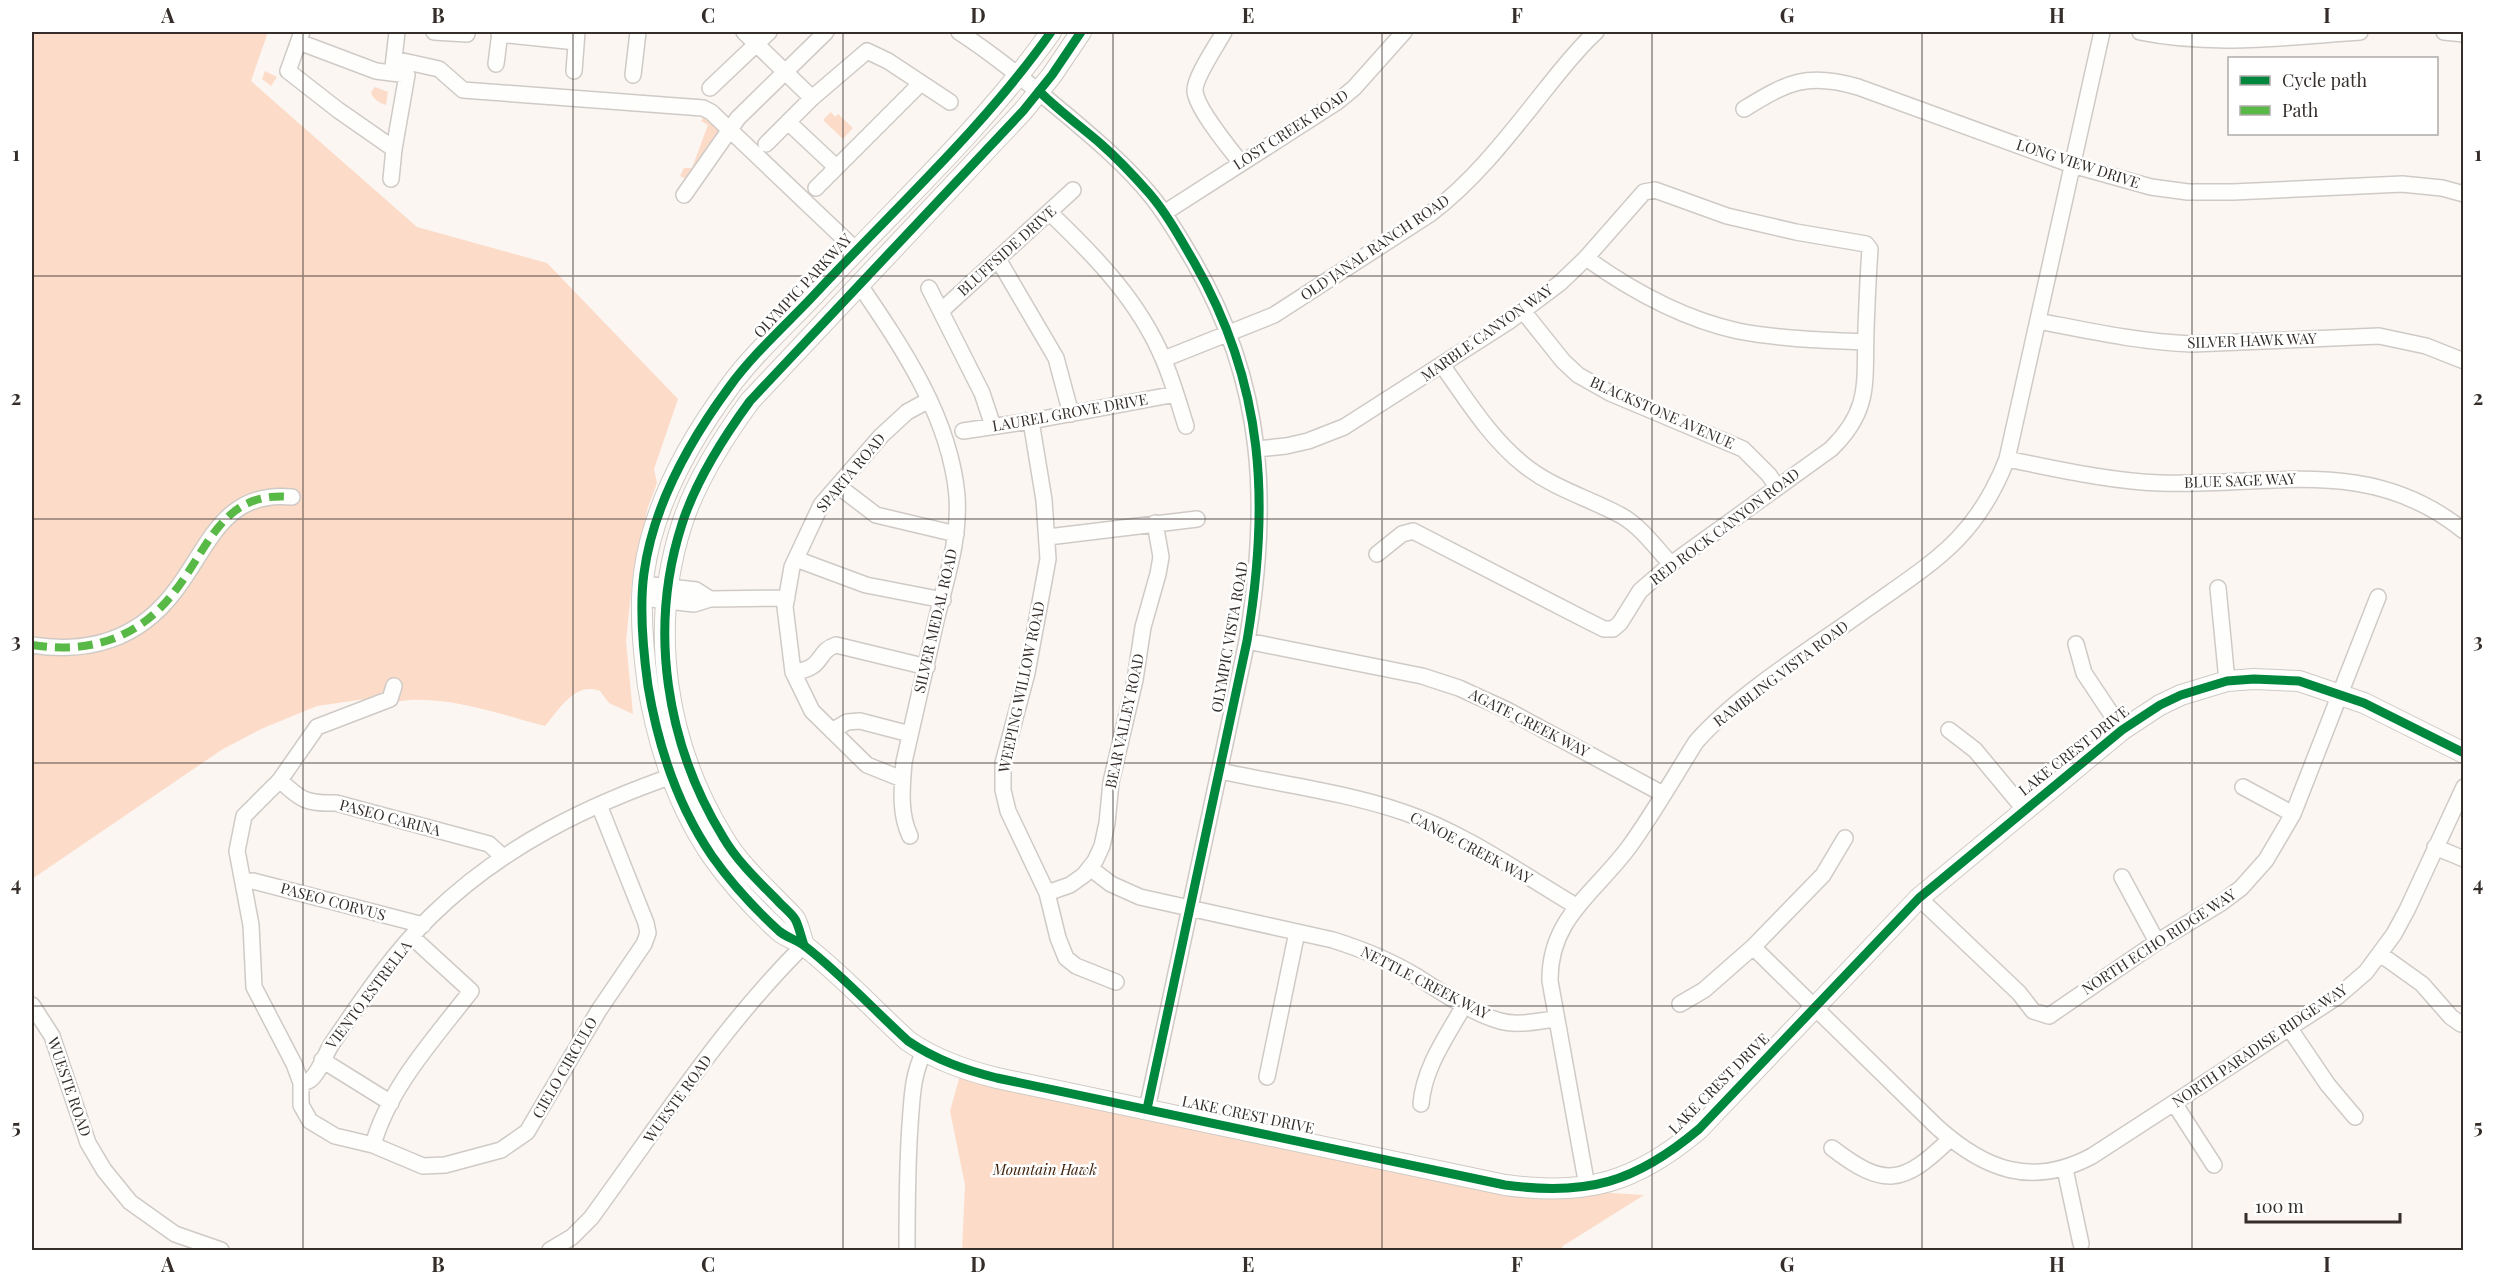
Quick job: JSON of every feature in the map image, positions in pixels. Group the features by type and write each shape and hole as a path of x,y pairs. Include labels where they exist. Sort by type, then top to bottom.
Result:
{"main road":[{"name":"OLYMPIC PARKWAY","path":"643,591 644,572 661,512 683,461 731,384 1020,75 1051,32"},
{"path":"666,594 682,524 690,502 728,431 750,402 1023,111 1081,32"},
{"name":"LAKE CREST DRIVE","path":"643,591 644,645 656,724 681,773 745,867 795,919 804,945 908,1041 924,1052 945,1062 987,1076 1505,1185 1547,1189 1587,1186 1618,1180 1661,1159 1681,1144 1699,1129 1919,898 2122,730 2160,705 2181,695 2227,681 2278,679 2299,681 2341,694 2463,753"},
{"name":"LAKE CREST DRIVE","path":"666,594 665,669 675,722 681,773"}],"street":[{"path":"391,179 398,69 397,32"},
{"path":"434,32 467,34"},
{"path":"633,75 638,32"},
{"path":"744,32 812,98"},
{"path":"710,88 769,32"},
{"path":"684,195 738,118 826,32"},
{"name":"OLYMPIC VISTA ROAD","path":"959,32 1020,75 1104,146 1151,195 1204,279 1229,334 1251,408 1257,449 1260,547 1247,641 1147,1108"},
{"path":"1224,32 1197,81 1195,92 1207,117 1241,164"},
{"name":"LOST CREEK ROAD","path":"1164,213 1338,102 1354,88 1404,32"},
{"name":"OLD JANAL RANCH ROAD","path":"1164,359 1229,334 1286,307 1430,214 1452,196 1492,156 1566,63 1596,32"},
{"name":"RAMBLING VISTA ROAD","path":"1587,1186 1555,1019 1550,981 1552,954 1558,935 1576,906 1623,855 1696,742 1725,713 1949,549 1977,517 1999,480 2007,459 2102,32"},
{"path":"2140,32 2229,40 2360,32"},
{"path":"2444,32 2463,34"},
{"path":"496,64 500,33 576,37 574,71"},
{"path":"394,149 338,111 288,71 300,37 376,71 439,69 462,90 703,108 711,112 856,250"},
{"path":"766,144 812,98 867,51 950,102"},
{"name":"LONG VIEW DRIVE","path":"1744,109 1790,84 1810,79 1827,79 1858,87 2072,165 2151,187 2188,192 2233,192 2402,183 2442,188 2463,195"},
{"path":"816,188 921,83"},
{"path":"788,122 836,167"},
{"name":"BLUFFSIDE DRIVE","path":"941,311 1073,190"},
{"name":"MARBLE CANYON WAY","path":"1257,449 1308,441 1344,427 1442,365 1523,311 1586,258 1644,192 1655,190 1696,207 1739,219 1866,244"},
{"path":"1050,213 1089,250 1116,282 1142,319 1164,359 1186,426"},
{"name":"RED ROCK CANYON ROAD","path":"1377,554 1402,534 1413,531 1604,629 1612,629 1620,623 1640,591 1671,564 1831,449 1847,434 1864,394 1866,379 1870,249 1866,244"},
{"path":"1586,258 1619,281 1665,305 1727,328 1797,339 1866,342"},
{"path":"998,259 1056,358 1071,414"},
{"name":"SILVER MEDAL ROAD","path":"859,284 915,371 937,417 951,464 957,497 955,548 910,734 902,779 904,824 910,836"},
{"path":"929,288 982,393 993,426"},
{"name":"BLACKSTONE AVENUE","path":"1523,311 1563,361 1578,375 1610,393 1743,449 1769,475 1777,487"},
{"name":"SILVER HAWK WAY","path":"2038,321 2121,338 2166,343 2192,344 2379,336 2426,346 2463,361"},
{"path":"1442,365 1489,431 1505,449 1543,479 1623,516 1671,564"},
{"name":"LAUREL GROVE DRIVE","path":"963,431 1176,394"},
{"name":"SPARTA ROAD","path":"902,779 867,765 812,711 793,672 785,607 792,567 821,505 880,436 907,412 929,400"},
{"name":"WEEPING WILLOW ROAD","path":"1031,421 1044,500 1048,558 1027,673 1003,763 1002,777 1008,811 1047,893 1058,938 1066,958 1076,966 1116,982"},
{"name":"BLUE SAGE WAY","path":"2007,459 2135,482 2182,483 2301,478 2369,484 2412,499 2463,531"},
{"path":"838,486 876,515 956,534"},
{"path":"32,645 67,649 81,648 130,631 153,615 174,592 219,525 229,515 250,501 268,495 291,497"},
{"path":"1048,537 1197,519"},
{"name":"BEAR VALLEY ROAD","path":"1047,893 1070,885 1090,868 1099,854 1104,837 1110,782 1135,680 1143,627 1161,557 1155,523"},
{"path":"796,559 867,585 943,600"},
{"path":"2218,588 2227,681"},
{"path":"643,591 666,594 694,604 710,598 787,598"},
{"name":"NORTH ECHO RIDGE WAY","path":"1919,898 2019,993 2033,1011 2049,1016 2241,888 2266,860 2293,814 2378,597"},
{"name":"AGATE CREEK WAY","path":"1247,641 1422,676 1476,694 1663,794"},
{"path":"2076,644 2084,673 2122,730"},
{"path":"793,672 815,666 829,647 836,645 927,667"},
{"name":"CIELO CIRCULO","path":"394,686 390,699 317,726 280,780 244,816 237,850 251,925 254,987 294,1064 301,1083 302,1105 310,1121 335,1136 373,1145 423,1166 445,1165 501,1150 527,1132 599,1010 644,944 648,933 599,805"},
{"path":"832,731 847,722 860,721 910,734"},
{"path":"1949,730 1975,750 2025,809"},
{"name":"CANOE CREEK WAY","path":"1220,771 1332,794 1402,812 1475,847 1576,906"},
{"name":"VIENTO ESTRELLA","path":"301,1083 310,1080 390,962 423,925 479,874 544,831 599,805 681,773"},
{"name":"PASEO CARINA","path":"280,780 299,799 316,803 336,803 489,844 503,857"},
{"path":"2243,787 2293,814"},
{"name":"NORTH PARADISE RIDGE WAY","path":"2065,1169 2092,1156 2290,1029 2337,997 2366,972 2407,910 2463,787"},
{"path":"1680,1004 1704,990 1753,947 1823,875 1845,838"},
{"path":"2435,847 2463,859"},
{"name":"NETTLE CREEK WAY","path":"1090,868 1124,891 1190,909 1362,949 1500,1021 1524,1022 1555,1019"},
{"path":"2122,877 2157,942"},
{"name":"PASEO CORVUS","path":"243,882 253,880 423,925"},
{"path":"1267,1077 1296,932"},
{"path":"373,1145 378,1129 410,1069 471,992 412,937"},
{"name":"WUESTE ROAD","path":"550,1251 572,1236 591,1218 724,1035 804,945"},
{"path":"1753,947 1950,1139 1967,1152 2000,1168 2026,1172 2065,1169 2081,1244"},
{"path":"2380,954 2422,984 2451,1017 2461,1024"},
{"path":"1420,1104 1422,1085 1430,1066 1465,1004"},
{"name":"WUESTE ROAD","path":"32,1005 52,1036 88,1143 104,1170 130,1202 175,1234 221,1251"},
{"path":"2290,1029 2328,1085 2355,1117"},
{"path":"907,1251 906,1176 912,1093 917,1067 924,1052"},
{"path":"322,1060 392,1103"},
{"path":"2174,1103 2214,1165"},
{"path":"1832,1148 1860,1169 1877,1175 1889,1176 1912,1171 1950,1139"}],"green space":[{"path":"32,32 268,32 251,81 417,227 547,263 678,399 654,469 657,483 648,507 633,573 626,641 633,714 609,703 600,691 591,689 575,693 545,726 441,701 400,701 382,706 379,697 317,706 261,729 223,749 32,879"},
{"path":"265,71 277,77 271,86 262,79"},
{"path":"375,87 388,92 386,105 373,97 371,92"},
{"path":"831,112 835,117 838,114 853,128 843,139 823,120"},
{"path":"705,115 721,129 689,181 680,176 684,168 692,168 708,125 701,121"},
{"name":"Mountain Hawk","path":"962,1068 1529,1188 1644,1195 1563,1246 1561,1250 962,1250 965,1185 950,1111"}],"marked path":[{"path":"32,645 53,647 93,645 129,632 161,607 175,591 220,525 234,512 249,503 269,497 292,497"}],"cycle path":[{"path":"1051,32 1025,67 968,134 739,374 701,429 675,475 656,523 644,573 642,630 652,708 671,775 700,837 727,876 770,923 819,958 908,1041 929,1054 962,1068 997,1078 1505,1185 1534,1188 1586,1186 1609,1181 1653,1162 1699,1129 1919,898 2122,730 2160,705 2181,695 2227,681 2254,679 2299,681 2364,703 2464,753"},
{"path":"804,945 795,919 748,870 723,837 703,801 676,725 668,685 665,645 666,604 672,564 682,524 711,460 750,401 1023,111 1052,75 1081,32"},
{"path":"1039,91 1120,162 1149,193 1173,226 1218,308 1235,354 1248,400 1256,446 1259,493 1258,541 1247,641 1147,1109"}]}
